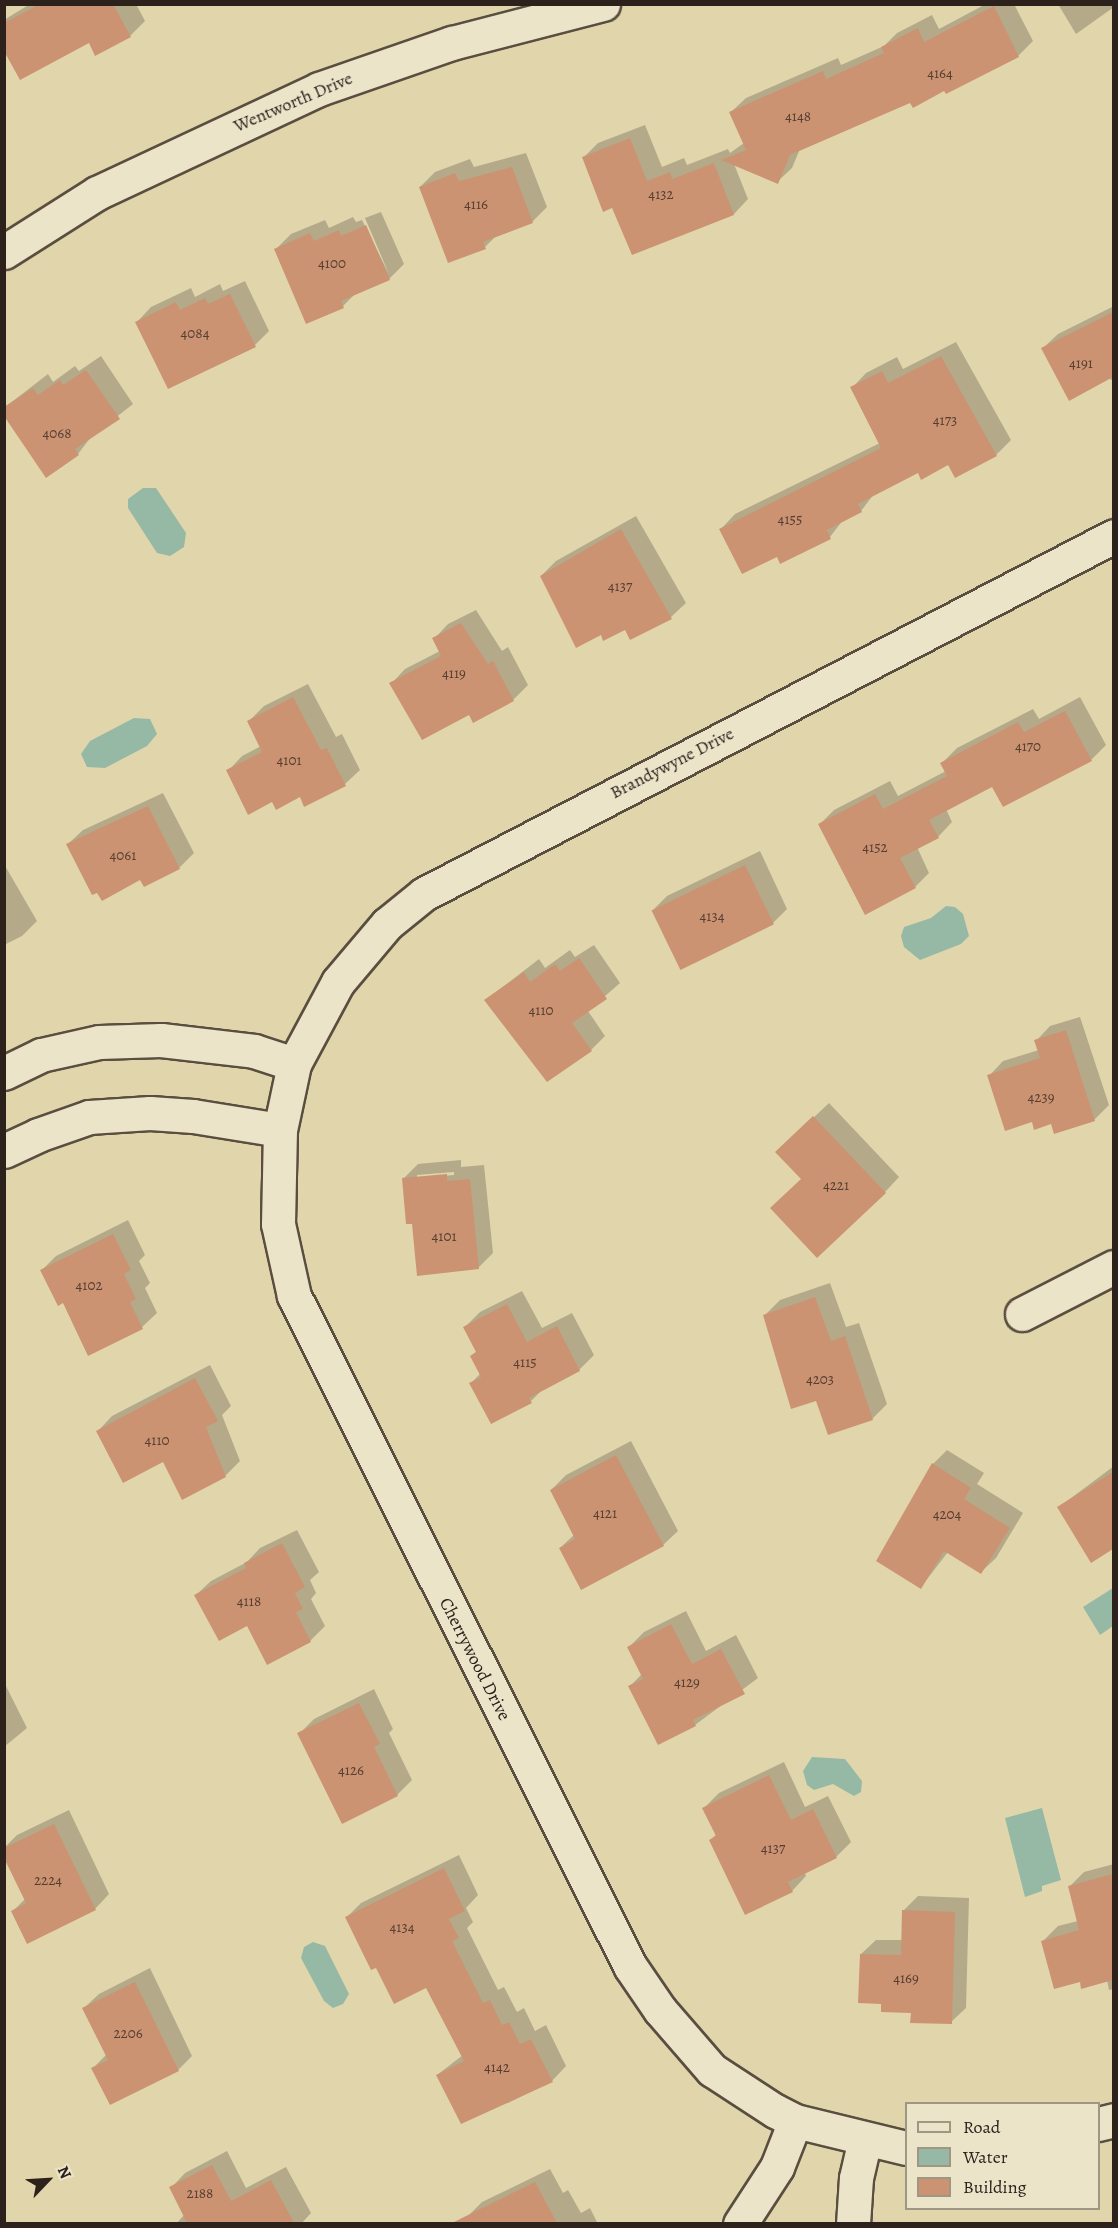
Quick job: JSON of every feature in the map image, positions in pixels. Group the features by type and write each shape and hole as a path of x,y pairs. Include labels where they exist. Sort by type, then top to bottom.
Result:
{"street":[{"name":"Wentworth Drive","path":"4,252 106,188 319,89 452,43 603,4"},
{"name":"Brandywyne Drive","path":"280,1130 294,1064 338,982 387,924 424,894 1113,536"},
{"path":"4,1073 41,1056 99,1042 151,1040 254,1051 294,1064"},
{"path":"4,1151 89,1117 150,1113 193,1116 280,1130"},
{"name":"Cherrywood Drive","path":"280,1130 278,1224 294,1296 625,1955 660,2010 712,2070 795,2121 864,2140 905,2148"},
{"path":"1022,1314 1113,1267"},
{"path":"740,2223 777,2167 795,2121"},
{"path":"853,2223 856,2178 864,2140"}],"water":[{"path":"143,488 156,488 186,533 184,547 170,556 157,553 128,508 128,499"},
{"path":"134,718 150,719 157,734 147,746 105,768 87,767 81,754 90,741"},
{"path":"946,906 955,907 963,914 969,936 961,944 920,960 904,947 901,936 904,927 931,918"},
{"path":"1113,1588 1113,1626 1100,1635 1083,1607"},
{"path":"812,1757 845,1759 862,1781 861,1792 854,1796 833,1784 814,1790 807,1785 803,1771"},
{"path":"1042,1808 1061,1880 1042,1886 1042,1891 1025,1897 1005,1818"},
{"path":"313,1942 325,1946 349,1994 343,2004 333,2008 324,2001 301,1958 304,1947"}],"building":[{"path":"40,4 113,4 131,37 95,56 89,43 20,80 4,51 4,23"},
{"path":"994,6 1019,57 946,94 944,91 913,108 910,103 790,155 778,184 721,160 746,150 729,112 823,71 826,79 884,53 881,47 918,28 924,42"},
{"path":"630,138 647,181 670,172 672,179 714,163 734,215 632,255 612,208 603,212 582,157"},
{"path":"512,167 533,223 483,242 486,249 448,263 419,187 455,173 459,181"},
{"path":"366,225 390,280 341,301 344,308 306,324 274,249 310,233 314,241 339,230 341,236"},
{"path":"230,294 256,347 168,389 135,322 176,302 180,310 205,298 208,304"},
{"path":"1113,312 1113,377 1069,401 1041,348"},
{"path":"941,356 997,456 955,478 948,465 921,480 918,473 858,504 862,512 827,530 831,539 780,564 777,557 742,574 719,529 881,448 850,387 882,371 888,383"},
{"path":"86,370 120,419 75,449 79,455 46,478 4,416 4,407 33,388 38,395 60,380 63,385"},
{"path":"621,529 672,619 630,640 625,630 603,641 601,635 576,648 540,576"},
{"path":"461,623 488,664 493,661 514,701 473,723 469,715 422,740 389,683 441,656 432,638"},
{"path":"293,697 321,750 327,748 346,786 304,807 300,797 276,810 272,802 248,815 226,770 262,752 247,721"},
{"path":"1065,711 1092,761 1003,807 992,787 929,820 939,838 900,858 916,888 865,915 818,824 875,794 883,809 947,776 940,763 1018,722 1024,732"},
{"path":"148,806 180,869 144,887 140,880 102,901 97,893 92,895 66,844"},
{"path":"745,865 774,924 680,970 652,911"},
{"path":"579,958 607,999 572,1023 592,1051 547,1082 484,1000 524,972 530,982 555,964 560,971"},
{"path":"1066,1030 1095,1121 1054,1134 1051,1124 1034,1130 1032,1122 1005,1131 987,1075 1040,1058 1034,1040"},
{"path":"813,1116 886,1193 817,1258 770,1208 801,1179 775,1152"},
{"path":"447,1174 447,1181 470,1179 479,1269 417,1276 412,1224 406,1224 402,1178"},
{"path":"113,1234 131,1270 124,1274 136,1299 130,1302 143,1329 88,1356 63,1303 58,1306 40,1270"},
{"path":"815,1297 831,1341 845,1336 873,1420 828,1435 816,1401 791,1409 763,1315"},
{"path":"507,1304 527,1342 557,1326 580,1371 529,1398 532,1403 491,1424 469,1383 481,1377 470,1356 476,1352 463,1327"},
{"path":"195,1378 218,1421 206,1427 226,1477 182,1500 163,1462 123,1483 96,1431"},
{"path":"616,1455 664,1546 581,1590 559,1548 575,1539 550,1490"},
{"path":"932,1463 971,1488 964,1499 1010,1528 981,1574 944,1551 921,1589 876,1561"},
{"path":"1113,1472 1113,1549 1091,1563 1057,1507"},
{"path":"282,1543 305,1587 295,1593 303,1609 296,1612 311,1642 267,1665 247,1626 219,1641 194,1595 246,1568 244,1563"},
{"path":"671,1624 692,1664 721,1649 745,1694 693,1720 696,1726 658,1745 628,1686 643,1679 627,1647"},
{"path":"359,1703 380,1744 374,1747 398,1796 342,1824 297,1733"},
{"path":"769,1775 791,1820 813,1809 837,1858 788,1882 793,1892 745,1915 709,1840 716,1836 702,1808"},
{"path":"54,1824 96,1910 27,1944 11,1911 26,1903 4,1858 4,1848"},
{"path":"444,1868 465,1911 449,1919 459,1938 452,1941 483,2003 490,2000 502,2025 509,2022 520,2044 531,2039 553,2082 461,2124 436,2075 464,2061 426,1988 394,2004 376,1968 371,1970 345,1917"},
{"path":"1113,1874 1113,1980 1081,1989 1080,1982 1054,1989 1041,1941 1079,1930 1068,1886"},
{"path":"902,1910 955,1912 952,2024 910,2023 911,2013 881,2012 881,2004 858,2003 860,1954 901,1955"},
{"path":"135,1982 179,2071 110,2105 91,2068 108,2060 82,2008"},
{"path":"212,2165 231,2201 271,2180 294,2223 187,2223 169,2187"},
{"path":"535,2182 557,2223 452,2223"}]}
